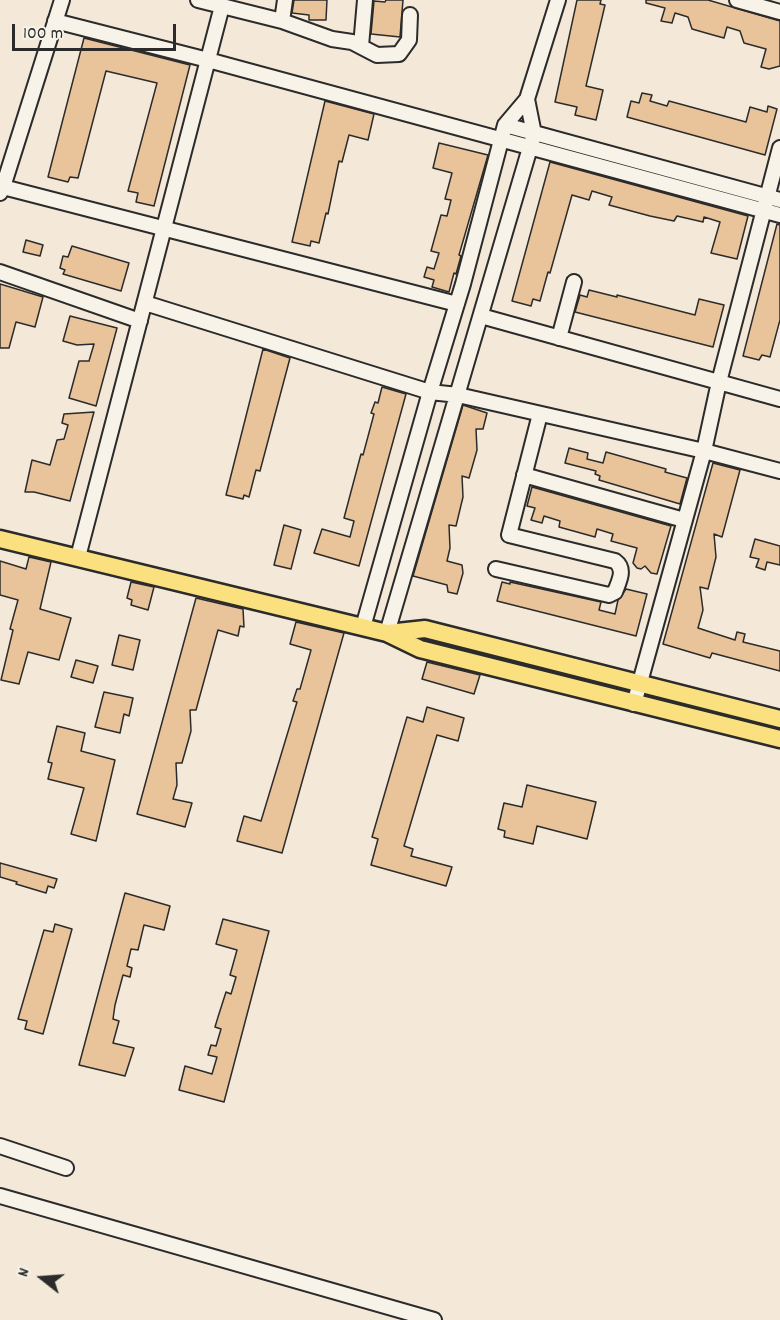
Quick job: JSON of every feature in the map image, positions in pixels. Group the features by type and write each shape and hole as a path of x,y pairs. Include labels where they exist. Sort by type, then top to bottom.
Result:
{"main road":[{"path":"0,539 387,633 420,649 780,739"},
{"path":"387,633 425,629 780,719"}],"street":[{"path":"62,0 2,190 457,304"},
{"path":"198,0 282,21 332,39 352,42 377,54 399,54 409,40 410,15"},
{"path":"282,21 285,0"},
{"path":"361,46 365,0"},
{"path":"363,627 463,285 505,125 527,99 558,0"},
{"path":"738,0 780,12"},
{"path":"78,557 222,6"},
{"path":"55,21 208,60 780,216"},
{"path":"387,633 534,134 527,99"},
{"path":"505,125 774,199"},
{"path":"634,704 704,451 719,382 764,212 774,199 780,148"},
{"path":"0,272 140,321"},
{"path":"559,338 574,282"},
{"path":"463,285 487,291"},
{"path":"145,303 430,392 458,395 704,451 780,471"},
{"path":"480,316 780,399"},
{"path":"496,569 609,595 615,592 622,570 615,561 509,535 540,414"},
{"path":"524,475 684,520"},
{"path":"0,1146 66,1168"},
{"path":"0,1196 434,1320"}],"building":[{"path":"294,0 327,0 326,20 309,20 309,15 292,13"},
{"path":"386,0 403,0 400,37 371,34 374,1 385,2"},
{"path":"577,0 601,0 600,4 605,5 586,86 603,90 596,120 575,115 577,107 555,102"},
{"path":"646,0 708,0 780,21 780,66 769,69 761,67 766,49 744,43 740,31 727,27 724,38 713,35 692,29 688,17 675,13 672,23 661,21 665,8 646,3"},
{"path":"84,38 190,65 154,206 136,202 138,193 128,191 157,83 106,71 78,178 70,177 68,182 48,177"},
{"path":"642,93 652,95 650,101 667,106 669,101 746,122 750,107 767,112 768,106 777,109 765,155 627,117 631,101 639,103"},
{"path":"325,101 374,114 368,140 349,135 342,162 339,161 328,214 326,213 319,243 311,241 310,246 292,242"},
{"path":"439,143 488,155 459,255 461,256 456,274 454,273 449,292 432,287 434,280 424,277 427,267 434,269 439,253 431,251 441,215 447,216 451,200 445,199 452,173 433,168"},
{"path":"550,162 748,216 737,259 711,253 720,222 704,217 703,222 677,216 674,221 650,216 609,205 612,197 592,191 589,200 572,195 540,301 533,299 531,306 512,301"},
{"path":"777,224 780,225 780,320 770,357 762,355 759,360 743,356"},
{"path":"26,240 43,245 40,256 23,252"},
{"path":"72,246 129,263 121,291 63,274 65,270 60,268 63,256 68,257"},
{"path":"0,284 43,297 35,327 16,322 9,348 0,348"},
{"path":"589,290 695,315 699,299 724,305 713,347 575,312 580,295 587,297"},
{"path":"70,316 117,328 96,406 69,398 79,361 89,361 94,344 77,345 63,341"},
{"path":"263,349 290,358 260,471 256,470 249,497 244,495 243,499 226,495"},
{"path":"382,387 406,394 359,566 314,553 322,529 350,537 354,521 344,518 374,414 371,413 375,402 378,403"},
{"path":"463,405 487,413 483,429 476,429 477,450 469,478 462,476 463,497 456,526 449,525 450,548 447,561 462,565 463,573 457,594 448,592 447,585 413,576"},
{"path":"94,412 70,501 25,492 32,460 50,465 57,440 64,439 68,425 62,423 64,414"},
{"path":"569,448 588,453 587,459 603,463 606,452 666,469 665,472 687,478 680,504 599,480 600,476 595,474 596,471 565,463"},
{"path":"713,463 740,470 722,537 714,534 716,557 708,589 700,587 703,610 698,628 735,640 737,632 745,634 743,642 780,651 780,671 712,653 710,658 663,644"},
{"path":"532,487 671,526 657,574 651,573 645,566 641,569 637,568 633,563 637,548 611,541 613,534 597,529 595,537 559,527 560,521 544,516 542,523 531,520 535,508 527,506"},
{"path":"284,525 301,530 291,569 274,565"},
{"path":"755,539 780,546 780,565 767,562 765,570 756,567 759,559 750,557"},
{"path":"29,557 51,562 40,609 71,618 59,660 28,652 19,684 1,680 18,600 0,595 0,561 26,569"},
{"path":"131,582 154,587 148,610 131,605 132,600 127,598"},
{"path":"502,582 601,602 599,610 615,614 618,600 626,589 647,594 636,636 497,601"},
{"path":"196,598 243,609 244,627 240,626 238,636 218,630 196,710 190,710 191,731 182,763 176,763 177,785 173,799 192,803 185,827 137,814"},
{"path":"296,622 344,633 282,853 237,841 244,816 261,821 297,702 293,701 297,689 300,689 311,650 290,644"},
{"path":"119,635 140,640 133,670 112,665"},
{"path":"76,660 98,666 93,683 71,677"},
{"path":"427,662 480,675 474,694 422,679"},
{"path":"104,692 133,698 129,716 124,714 120,733 95,727"},
{"path":"427,707 464,718 458,741 437,735 404,846 413,849 411,856 452,867 446,886 371,865 378,839 372,837 407,717 423,722"},
{"path":"57,726 85,733 81,751 115,760 96,841 71,834 84,788 48,779 52,763 48,762"},
{"path":"527,785 596,802 587,839 537,826 533,844 504,837 505,831 498,829 504,803 522,807"},
{"path":"0,863 57,879 54,888 48,886 46,893 0,877"},
{"path":"125,893 170,906 164,930 144,925 138,950 131,949 127,966 132,968 130,977 123,975 115,1005 113,1019 119,1021 113,1043 134,1048 125,1076 79,1065"},
{"path":"223,919 269,931 224,1102 179,1090 185,1066 212,1074 217,1057 208,1055 211,1045 216,1046 221,1029 215,1027 226,992 231,994 236,977 230,975 237,950 216,944"},
{"path":"55,924 72,929 43,1034 25,1029 27,1021 18,1019 44,930 53,932"}]}
